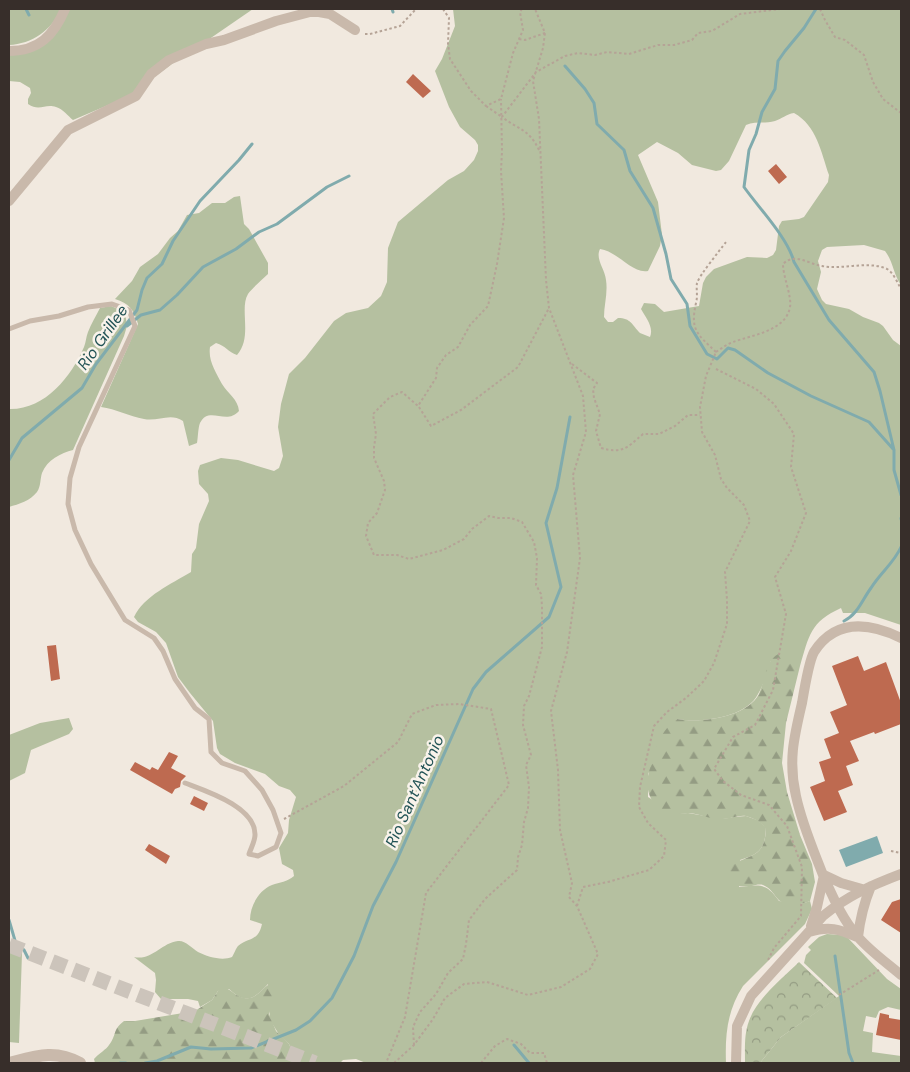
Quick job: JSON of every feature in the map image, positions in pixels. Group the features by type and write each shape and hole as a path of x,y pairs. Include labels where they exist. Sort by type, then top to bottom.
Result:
{"street":[{"path":"9,51 36,45 47,38 59,24 65,9"},
{"path":"9,202 68,130 136,96 151,74 169,60 206,44 310,12 330,14 355,30"},
{"path":"901,638 884,630 867,626 849,627 830,633 813,653 793,739 791,765 796,797 808,840 836,905 858,938 901,975"},
{"path":"736,1063 737,1026 751,996 836,905 867,888 901,874"},
{"path":"824,875 841,884 867,888"},
{"path":"809,932 824,875"},
{"path":"858,938 867,888"},
{"path":"809,932 821,928 832,928 858,938"},
{"path":"9,1063 49,1055 62,1055 80,1063"}],"lane":[{"path":"9,329 30,321 59,316 88,307 112,304 128,310 135,326 79,447 70,478 68,504 75,530 91,564 125,620 154,638 163,651 175,679 195,708 209,719 211,752 222,763 245,771 262,790 281,833 276,847 258,856 250,854 255,835 252,820 233,804 212,793 185,783"}],"path":[{"path":"355,30 370,34 400,26 416,9"},
{"path":"443,9 449,18 448,44 450,59 471,91 486,106 523,129 534,139 541,153"},
{"path":"394,1063 414,1045 433,1020 445,998 464,984 487,982 528,994 561,986 590,969 598,954 577,906 569,897 572,884 560,830 558,770 551,711 567,652 580,558 573,475 586,432 583,396 549,308 546,280 539,118 533,81 543,48 545,33 535,9"},
{"path":"502,117 536,72 565,56 578,53 595,55 607,52 629,54 658,45 674,45 692,40 698,32 712,31 740,14 780,9"},
{"path":"820,9 835,37 845,40 864,55 873,82 883,99 901,113"},
{"path":"418,406 434,383 437,368 446,355 458,347 470,325 489,303 504,218 500,99 513,53 523,30 521,10"},
{"path":"519,39 525,40 545,33"},
{"path":"486,106 500,99"},
{"path":"716,352 694,327 693,315 697,300 697,283 726,242"},
{"path":"577,906 584,887 649,870 664,856 666,840 648,823 639,807 640,787 654,726 667,712 704,681 714,664 727,624 725,572 750,521 744,505 727,488 721,478 715,455 702,432 700,408 706,376 716,352 730,343 767,331 785,319 790,306 783,264 788,260 794,258 823,267 866,266 886,268 893,275 901,289"},
{"path":"414,1045 413,1027 420,1012 436,994 448,973 463,959 469,920 485,899 517,870 528,808 529,787 526,765 531,755 523,725 524,706 529,696 542,647 541,594 536,584 537,558 534,542 522,522 511,518 489,516 464,538 443,550 409,559 397,555 374,555 366,536 368,522 377,513 385,490 384,481 374,458 376,434 373,414 390,398 402,392 418,406 431,426 461,410 518,367 549,308"},
{"path":"570,363 596,384 593,389 594,398 600,414 596,431 601,448 615,452 631,444 643,434 660,434 675,426 688,415 700,415"},
{"path":"716,369 756,389 774,404 794,434 791,468 806,513 791,551 775,577 786,614 773,690 755,725 733,737 714,769 723,782 741,795 769,805 787,826 802,867 801,916 774,948 766,964"},
{"path":"277,822 344,786 398,742 412,714 436,704 459,704 491,709 509,785 426,893 405,1017 386,1063"},
{"path":"891,851 901,853"},
{"path":"838,995 888,964"},
{"path":"481,1063 495,1046 507,1040 521,1044 530,1053 544,1053 547,1063"}],"green space":[{"path":"9,9 61,9 47,29 33,39 9,45"},
{"path":"68,9 253,9 195,47 127,97 73,120 59,108 52,106 36,107 28,104 31,93 30,88 20,82 9,81 9,54 25,53"},
{"path":"453,9 901,9 901,285 885,251 864,245 827,247 822,250 818,261 821,272 817,289 826,304 849,309 879,323 893,340 901,346 901,625 865,613 843,613 841,608 831,613 812,631 800,666 799,661 771,661 758,694 744,709 733,714 710,719 677,719 648,774 648,797 676,814 688,813 723,819 746,816 757,820 766,827 763,846 760,850 740,860 739,887 762,886 770,891 779,901 801,904 810,901 812,909 805,924 743,986 738,995 728,1023 726,1063 366,1063 356,1059 343,1060 340,1063 291,1063 289,1044 280,1036 270,1020 268,984 250,998 240,997 229,989 218,991 212,1000 200,1007 198,1001 161,999 155,992 155,973 134,957 146,956 172,942 181,941 198,952 211,957 224,959 232,957 238,946 256,936 260,930 262,924 250,920 252,909 259,895 267,887 286,881 294,876 293,870 282,864 279,848 288,833 289,820 296,797 290,790 279,786 265,774 235,763 220,754 217,748 213,721 178,677 166,643 156,632 138,622 134,617 151,597 191,572 192,554 196,548 199,524 209,501 208,494 199,484 198,471 200,465 221,458 238,460 274,471 279,468 283,456 278,427 281,404 289,374 305,358 334,321 346,313 368,308 381,296 387,282 388,248 398,222 448,180 464,171 474,160 478,151 478,145 460,127 449,107 435,71 442,59 455,26","holes":["794,113 802,118 817,140 829,175 828,182 804,217 782,221 779,226 776,250 773,255 767,258 747,257 714,269 703,283 699,306 664,312 655,304 644,303 641,309 650,326 650,337 640,333 626,319 618,318 613,322 608,322 604,317 606,285 599,260 600,249 613,254 636,269 648,271 660,246 662,235 658,202 638,155 657,142 678,153 692,165 716,171 721,170 729,161 746,125 775,121"]},
{"path":"240,196 244,224 249,229 268,263 268,274 248,294 245,307 244,340 242,348 237,355 216,343 210,347 210,357 213,366 222,384 237,403 239,411 229,417 213,415 204,418 199,425 197,443 189,446 183,421 178,418 169,417 149,420 101,407 138,324 130,308 115,299 132,281 140,267 158,254 178,231 187,215 199,213 212,203 225,203 234,197"},
{"path":"111,306 125,312 127,326 73,450 59,455 47,464 42,473 38,490 31,498 9,507 9,409 22,408 34,404 55,390 79,358 89,329 100,308"},
{"path":"784,652 791,652 800,661 800,666 786,723 782,763 787,792 800,835 812,864 815,882 810,901 793,905 780,901 763,885 734,885 722,874 737,862 757,853 765,840 766,828 754,819 746,816 719,819 697,814 666,812 659,808 650,797 647,783 657,747 662,735 671,724 677,719 710,719 734,714 744,709 759,694 768,666 775,656"},
{"path":"69,718 73,729 69,734 31,750 25,773 9,781 9,735 40,723"},
{"path":"827,934 841,935 848,938 887,979 901,989 901,1010 888,1007 879,1011 876,1018 866,1016 863,1031 873,1033 872,1052 901,1056 901,1063 760,1063 781,1037 839,996 804,963 806,955 811,950 808,947 819,937"},
{"path":"9,953 22,953 19,1043 9,1042"},
{"path":"799,962 837,998 781,1037 760,1063 745,1063 746,1031 753,1013 771,989"},
{"path":"273,982 277,986 277,992 269,1014 276,1031 289,1044 291,1063 95,1063 94,1059 108,1047 116,1030 124,1021 135,1021 195,1011 212,1000 223,987 239,996 251,998"}],"water":[{"path":"877,836 883,853 846,867 839,850"}],"building":[{"path":"413,74 431,91 423,98 406,82"},
{"path":"776,164 787,177 779,184 768,171"},
{"path":"56,645 60,679 51,681 47,646"},
{"path":"858,656 864,671 886,662 901,703 901,724 850,741 859,761 846,766 853,785 838,791 847,812 824,821 810,787 825,781 819,762 831,758 824,739 839,733 830,712 847,705 832,666"},
{"path":"169,752 178,756 171,768 186,776 181,781 180,787 175,789 172,794 130,770 135,762 150,770 152,767 158,770"},
{"path":"194,796 208,803 204,811 190,804"},
{"path":"149,844 170,856 166,864 145,850"},
{"path":"901,899 901,933 881,920 892,902"},
{"path":"880,1013 889,1015 889,1018 901,1020 901,1040 876,1035"}],"waterway":[{"path":"26,9 29,15"},
{"path":"816,9 804,28 778,61 775,89 762,112 749,150 744,187 786,243 794,262 829,320 874,372 894,450 894,470 901,495"},
{"path":"565,66 585,89 594,103 597,124 624,150 630,171 653,208 671,279 687,304 690,326 707,354 717,359 728,348 735,350 768,373 811,396 869,422 894,450"},
{"name":"Rio Grillee","path":"9,460 22,438 82,388 96,364 137,310 147,278 162,264 173,241 200,201 252,144"},
{"path":"127,326 141,315 160,310 203,267 236,249 259,232 277,224 327,187 349,176"},
{"name":"Rio Sant'Antonio","path":"145,1063 157,1061 191,1047 211,1049 251,1048 296,1030 310,1021 332,998 354,956 373,906 396,862 473,689 486,672 549,617 561,587 546,523 557,488 570,417"},
{"path":"844,621 856,611 901,547"},
{"name":"Rio Grillee","path":"9,920 16,944 24,950 28,958"},
{"path":"835,956 849,1053 853,1063"},
{"path":"514,1045 529,1063"},
{"name":"Rio Sant'Antonio","path":"120,1063 126,1063"}],"tunnel":[{"path":"9,945 315,1063"}]}
